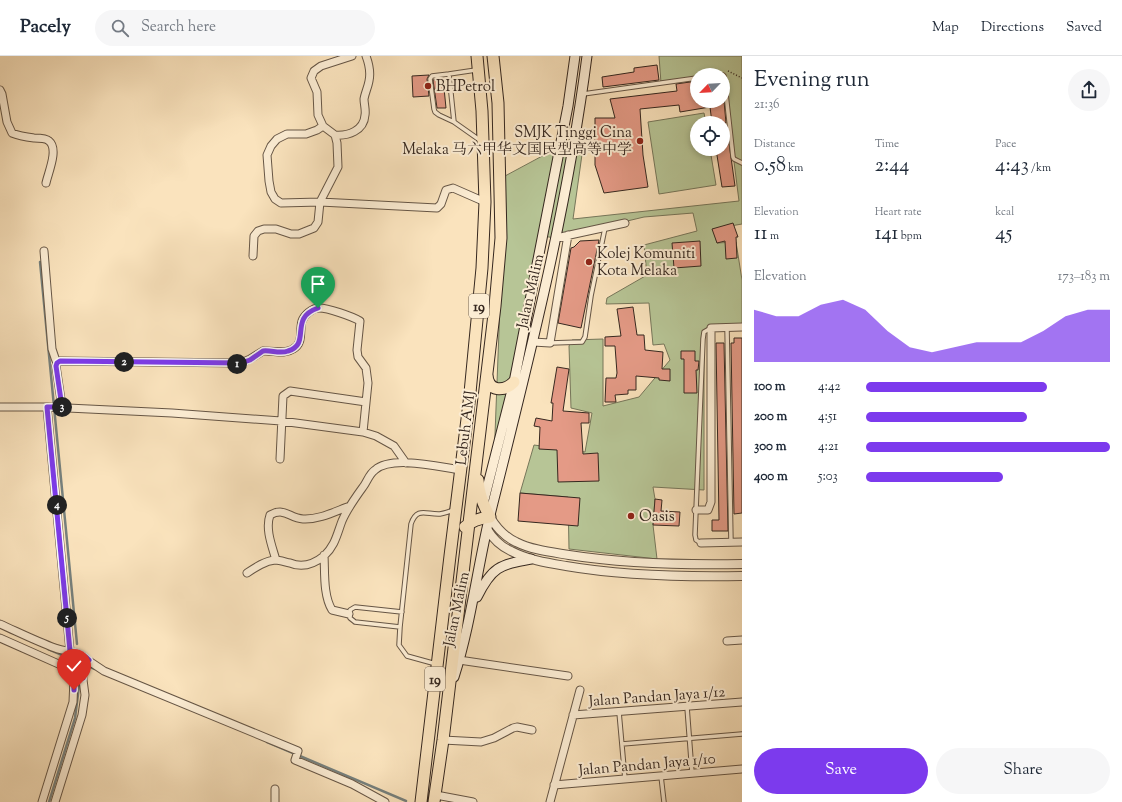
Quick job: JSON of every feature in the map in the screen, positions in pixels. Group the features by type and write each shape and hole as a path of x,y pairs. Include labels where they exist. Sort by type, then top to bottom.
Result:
{"highway":[{"name":"Lebuh AMJ","path":"421,802 477,331 482,268 485,202 484,143 477,56"},
{"name":"Lebuh AMJ","path":"435,799 496,306 501,238 498,103 493,56"},
{"path":"487,372 487,379 495,388 508,388 514,382"},
{"path":"450,556 457,538 469,524 486,517 480,497 478,480 480,433"}],"main road":[{"name":"Jalan Malim","path":"483,505 514,382 568,106 575,56"},
{"name":"Jalan Malim","path":"486,517 533,342 556,238 582,94 587,56"},
{"path":"486,517 487,529"},
{"name":"Jalan Malim","path":"449,693 472,608 487,529"},
{"path":"472,608 484,583 492,573 505,565 531,559"}],"street":[{"path":"352,56 321,66 314,71 311,78 317,92 318,115 323,126 335,135 343,135 353,132 361,126 365,116 364,100 370,80 370,72 366,56"},
{"path":"0,90 7,122 12,133 16,135 44,139 49,141 53,146 54,152 46,183"},
{"path":"323,126 306,134 287,134 277,139 271,146 267,155 269,181 271,192 275,199 281,203 320,202 437,208 441,204 446,190 453,188 485,202"},
{"path":"253,256 254,236 258,231 264,229 276,229 291,234 299,234 314,228 318,222 320,202 338,167 338,149 335,135"},
{"path":"556,238 625,222"},
{"path":"533,342 550,343 568,235"},
{"path":"44,251 52,349 57,363 56,366 61,407"},
{"path":"57,363 60,361 241,363 250,360 263,351 287,352 298,346 302,322 305,316 308,312 318,308 351,316 360,321 357,350 358,357 366,368 368,376 363,432"},
{"path":"696,510 708,510 711,502 711,328 742,327"},
{"path":"280,459 283,396 290,391 366,402"},
{"path":"0,407 61,407 172,413 281,421 363,432 376,436 394,446 406,463"},
{"path":"49,407 70,651"},
{"path":"247,573 268,562 276,560 298,566 311,563 324,555 335,542 342,522 350,506 373,471 381,465 406,463 461,470"},
{"path":"276,560 268,528 270,515 275,512 282,512 302,519 350,506"},
{"path":"486,517 515,541 553,553 593,559 636,562 742,564"},
{"path":"487,529 491,536 504,548 512,552 531,559 592,571 636,574 742,576"},
{"path":"701,543 742,542"},
{"path":"324,555 326,589 329,605 332,610 349,614"},
{"path":"0,624 56,648 81,654 87,662 104,671 298,751 295,760 352,784 385,802"},
{"path":"0,638 63,666 70,671 74,679 73,702 42,802"},
{"path":"727,641 742,640"},
{"path":"459,660 568,676"},
{"path":"56,802 82,715 85,695 83,675 87,662"},
{"path":"74,679 83,675"},
{"path":"550,802 580,690"},
{"name":"Jalan Pandan Jaya 1/12","path":"573,715 742,702"},
{"path":"443,740 481,742 494,738 517,727 532,730"},
{"name":"Jalan Pandan Jaya 1/10","path":"554,784 742,769"},
{"path":"275,789 275,802"},
{"path":"435,799 473,802"}],"lane":[{"path":"479,70 432,76 430,79 435,112 454,122 484,143"},
{"path":"449,74 454,122"},
{"path":"582,94 690,79"},
{"path":"726,108 733,157 734,160 742,163"},
{"path":"550,343 582,342 585,337 591,296 605,227"},
{"path":"701,543 696,540 695,535 703,339 704,332 711,328"},
{"path":"727,328 732,542"},
{"path":"437,664 407,656 399,645 410,524 412,519 420,513 439,514 456,509"},
{"path":"400,627 354,622 350,618 349,614 350,610 355,608 402,612"},
{"path":"687,707 692,773"},
{"path":"619,712 625,779"},
{"path":"622,744 742,734"},
{"path":"661,776 664,802"}],"path":[{"path":"730,72 742,78"}],"green space":[{"path":"659,56 742,56 742,224 713,229 717,243 736,242 742,280 742,327 704,332 704,490 653,487 655,499 653,525 657,559 569,549 568,497 520,493 534,445 585,452 592,413 571,408 569,346 572,340 603,339 603,406 639,397 670,360 664,344 653,345 649,303 606,304 607,298 647,275 644,245 697,231 693,213 644,217 556,238 542,236 494,460 505,176 585,133 573,219 739,201 730,130 730,116 728,116 727,108 730,108 730,68 690,68 690,80 661,83"},
{"path":"704,113 705,116 690,116 690,156 711,156 716,185 659,194 648,122"}],"building":[{"path":"657,65 659,80 603,87 602,77 634,72 634,68"},
{"path":"429,75 427,79 429,96 413,97 412,76"},
{"path":"443,78 446,108 437,108 433,80"},
{"path":"690,82 690,108 704,108 680,112 679,105 640,109 643,155 648,187 604,193 595,165 595,118 615,118 610,99 677,91 676,84"},
{"path":"710,108 725,108 725,116 711,116"},
{"path":"730,150 735,186 722,187 717,156 730,156"},
{"path":"733,223 738,237 736,237 737,258 726,259 725,241 717,243 712,229"},
{"path":"599,240 581,328 558,323 571,248 580,241"},
{"path":"700,241 701,266 674,268 672,243"},
{"path":"633,307 637,335 644,335 645,350 663,352 662,369 670,369 670,381 659,380 659,378 636,376 636,390 628,390 628,394 615,395 616,402 605,402 606,378 616,378 617,373 615,346 605,346 605,337 621,336 617,309"},
{"path":"734,338 742,338 742,513 734,514 731,343 734,343"},
{"path":"716,343 724,343 728,531 712,531 712,520 719,520"},
{"path":"681,351 695,351 695,361 699,361 698,370 696,370 697,393 684,393 684,359 681,359"},
{"path":"557,367 569,369 563,411 589,413 589,423 581,423 583,454 598,453 599,481 558,482 557,450 539,449 540,427 534,426 536,418 552,421 553,403 551,403"},
{"path":"520,493 580,498 578,526 518,521"},
{"path":"655,499 662,500 661,511 680,512 679,526 653,525"}],"waterway":[{"path":"40,262 77,644"},
{"path":"48,649 95,669"},
{"path":"49,802 75,718 79,686"},
{"path":"267,742 406,801"}],"place":[{"name":"BHPetrol","path":"428,86"},
{"name":"SMJK Tinggi Cina Melaka 马六甲华文国民型高等中学","path":"640,141"},
{"name":"Kolej Komuniti Kota Melaka","path":"589,262"},
{"name":"Oasis","path":"631,516"}],"route":[{"path":"74,690 74,679 83,678 82,672 84,663 89,660 77,652 70,651 47,407 62,407 56,366 57,363 60,361 236,364 246,362 263,351 268,350 287,352 298,346 302,322 305,316 308,312 318,308"}]}
